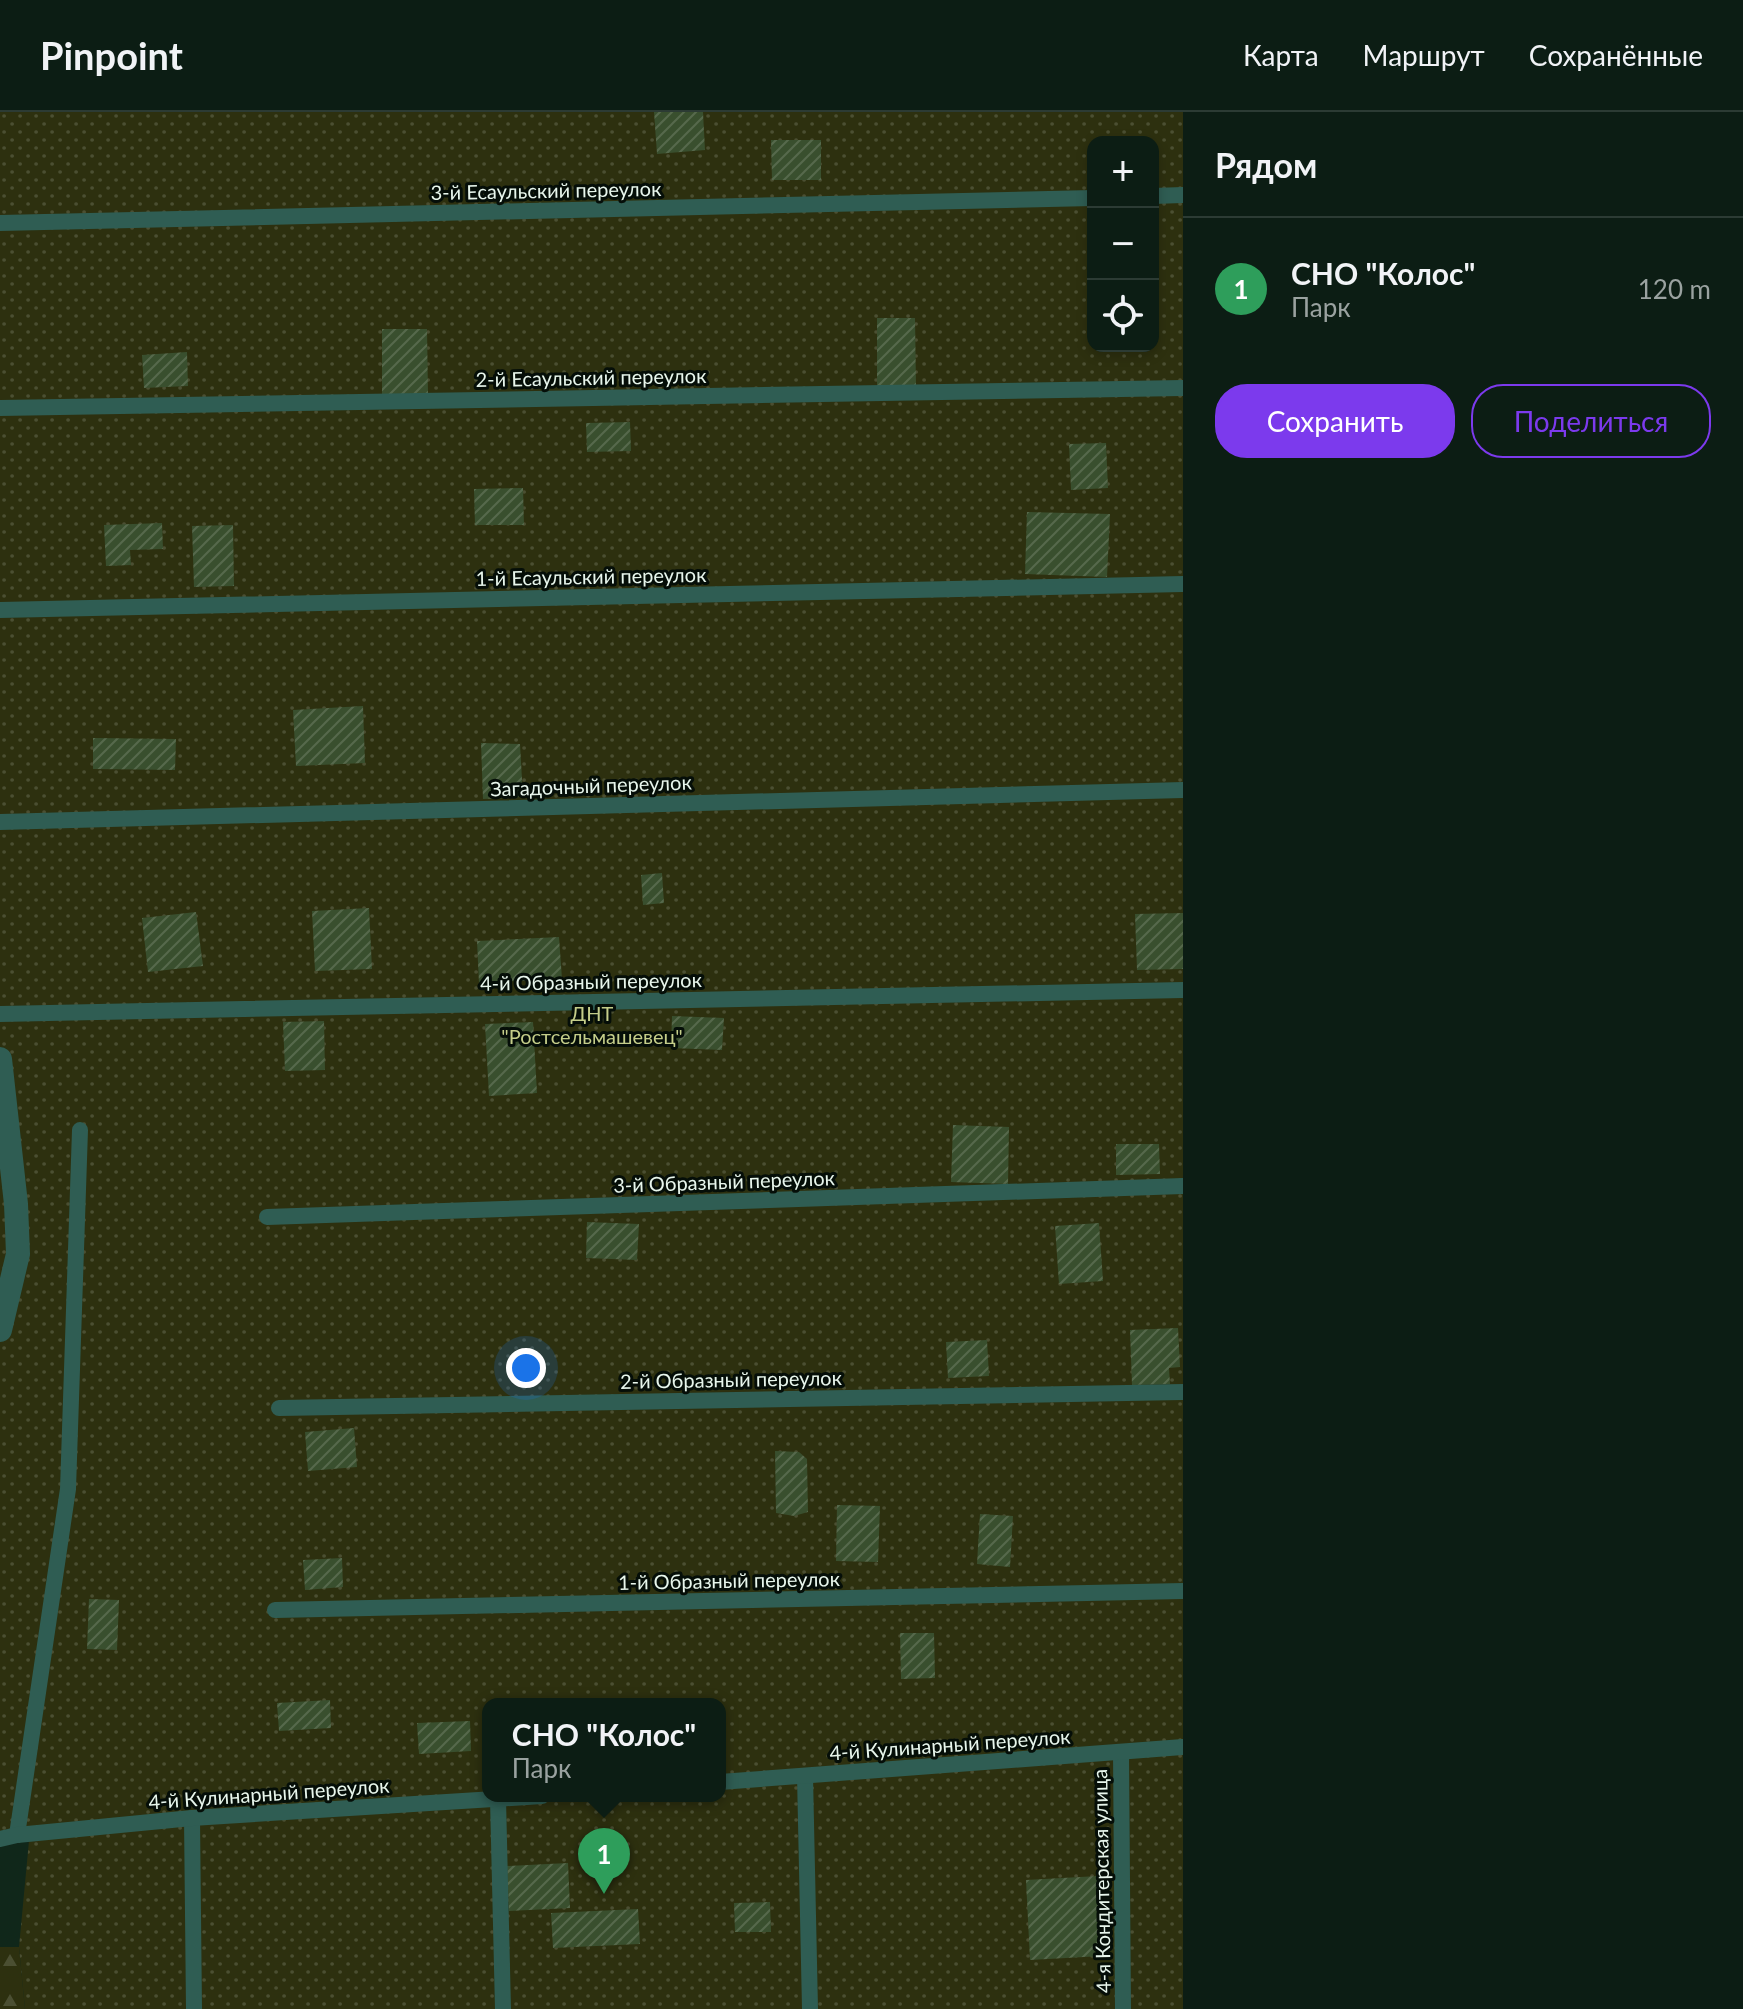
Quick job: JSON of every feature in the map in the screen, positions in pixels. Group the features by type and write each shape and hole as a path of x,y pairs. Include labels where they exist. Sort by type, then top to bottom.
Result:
{"street":[{"path":"0,1059 16,1204 18,1254 0,1330"}],"lane":[{"path":"1159,196 1183,195"},
{"name":"3-й Есаульский переулок","path":"0,223 1087,198"},
{"name":"2-й Есаульский переулок","path":"0,408 1183,388"},
{"name":"1-й Есаульский переулок","path":"0,610 1183,584"},
{"name":"Загадочный переулок","path":"0,822 1183,790"},
{"name":"4-й Образный переулок","path":"0,1014 1183,990"},
{"path":"8,1837 68,1489 80,1130"},
{"name":"3-й Образный переулок","path":"267,1217 1183,1186"},
{"name":"2-й Образный переулок","path":"279,1408 1183,1392"},
{"name":"1-й Образный переулок","path":"275,1610 1183,1591"},
{"name":"4-й Кулинарный переулок","path":"726,1782 1183,1747"},
{"name":"4-я Кондитерская улица","path":"1121,1752 1123,2009"},
{"path":"805,1776 810,2009"},
{"name":"4-й Кулинарный переулок","path":"8,1837 192,1818 482,1800"},
{"path":"498,1802 503,2009"},
{"path":"192,1818 194,2009"}],"green space":[{"name":"ДНТ \"Ростсельмашевец\"","path":"0,112 1183,112 1183,2009 25,2009 19,1947 29,1841 0,1842"},
{"path":"0,1947 19,1947 25,2009 0,2009"}],"building":[{"path":"654,112 703,112 705,150 657,154"},
{"path":"771,140 821,140 821,180 772,180"},
{"path":"877,318 915,318 916,386 877,386"},
{"path":"382,329 427,329 428,394 382,394"},
{"path":"187,352 188,386 144,388 142,355"},
{"path":"630,422 631,451 587,452 586,423"},
{"path":"1106,443 1108,488 1071,490 1069,444"},
{"path":"523,488 524,525 475,525 474,489"},
{"path":"1027,512 1110,514 1107,577 1025,574"},
{"path":"162,523 163,549 130,550 131,565 106,566 104,525"},
{"path":"233,525 234,586 194,587 192,526"},
{"path":"363,706 365,763 296,766 293,710"},
{"path":"93,738 176,739 175,770 93,769"},
{"path":"481,743 520,744 523,797 483,799"},
{"path":"662,873 664,903 643,905 641,875"},
{"path":"369,908 372,969 315,971 312,911"},
{"path":"196,912 203,966 148,972 142,918"},
{"path":"1183,913 1183,969 1137,970 1135,914"},
{"path":"559,937 562,979 479,983 477,941"},
{"path":"672,1016 724,1018 722,1050 671,1048"},
{"path":"324,1021 325,1070 285,1071 283,1022"},
{"path":"533,1022 537,1093 489,1096 485,1024"},
{"path":"953,1125 1009,1127 1008,1184 951,1182"},
{"path":"1116,1144 1159,1144 1160,1174 1116,1175"},
{"path":"587,1222 639,1224 637,1260 586,1258"},
{"path":"1099,1223 1103,1281 1059,1284 1055,1226"},
{"path":"1178,1328 1180,1367 1169,1368 1170,1384 1132,1385 1130,1330"},
{"path":"987,1340 989,1376 948,1378 946,1342"},
{"path":"354,1428 357,1467 308,1471 305,1432"},
{"path":"775,1451 799,1452 807,1459 808,1512 794,1516 776,1513"},
{"path":"837,1505 880,1506 878,1562 836,1561"},
{"path":"980,1514 1013,1516 1010,1567 977,1564"},
{"path":"342,1558 343,1587 305,1590 303,1560"},
{"path":"89,1599 119,1600 117,1650 87,1649"},
{"path":"900,1633 934,1633 935,1678 901,1679"},
{"path":"330,1700 331,1728 279,1731 277,1703"},
{"path":"470,1721 471,1751 419,1754 417,1723"},
{"path":"568,1863 570,1908 509,1911 507,1866"},
{"path":"1098,1876 1102,1956 1030,1960 1026,1880"},
{"path":"770,1902 771,1932 735,1932 734,1903"},
{"path":"638,1909 640,1944 553,1948 551,1913"}],"place":[{"name":"СНО \"Колос\"","path":"604,1894"}]}
